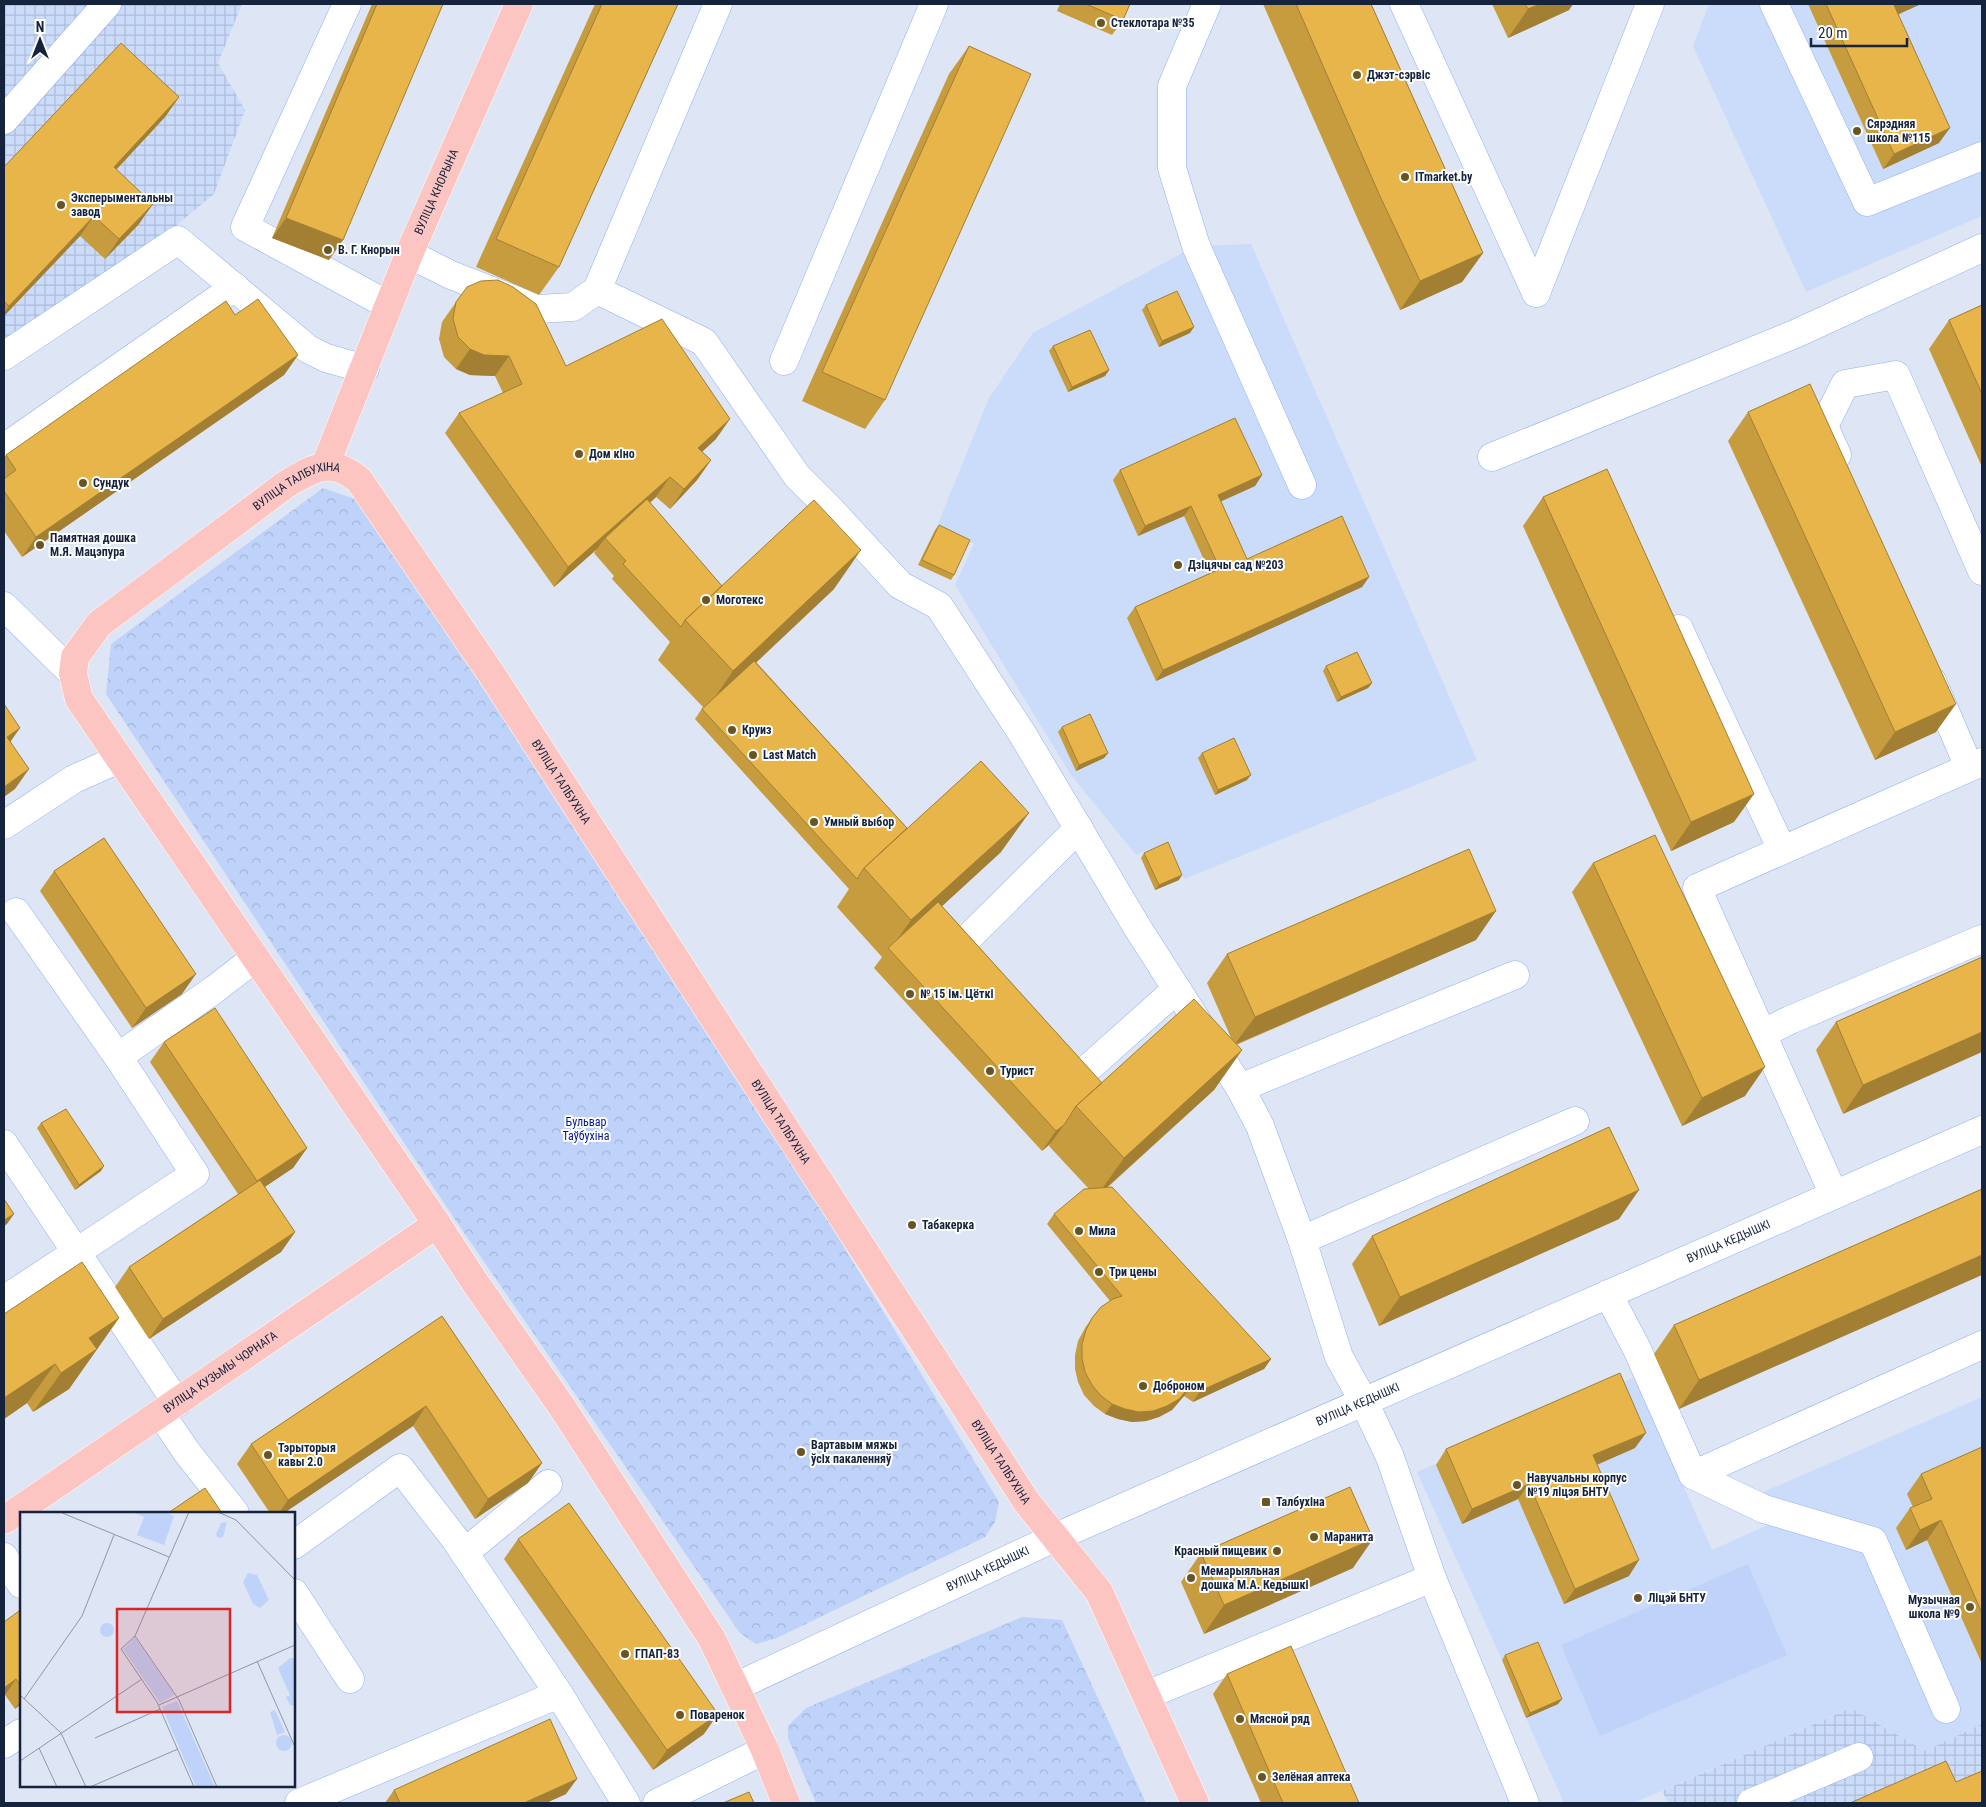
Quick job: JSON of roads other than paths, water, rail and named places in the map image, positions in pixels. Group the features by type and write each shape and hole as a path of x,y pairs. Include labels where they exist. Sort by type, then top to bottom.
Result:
{"main road":[{"name":"ВУЛІЦА КНОРЫНА","path":"325,466 409,254 519,4"},
{"name":"ВУЛІЦА ТАЛБУХІНА","path":"73,674 75,658 99,624 285,485 307,472 325,466 350,473 359,480 486,667 1026,1501 1099,1592 1195,1803"},
{"path":"73,674 79,699 562,1408 712,1639 765,1750 786,1803"},
{"name":"ВУЛІЦА КУЗЬМЫ ЧОРНАГА","path":"4,1520 437,1224"}],"street":[{"path":"4,120 107,4"},
{"path":"347,4 245,227 388,305"},
{"path":"409,254 451,275 538,309 573,307 597,290 718,4"},
{"path":"784,361 934,4"},
{"path":"1207,4 1172,86 1172,168 1196,246 1302,485"},
{"path":"1404,4 1536,293 1650,4"},
{"path":"1774,4 1867,202 1982,156"},
{"path":"4,356 178,240 308,349 326,358 364,369"},
{"path":"1492,457 1795,334 1982,248"},
{"path":"4,448 235,287"},
{"path":"597,290 704,342 797,476 900,585 939,606 1023,734 1137,927 1240,1088 1260,1126 1302,1240 1339,1357 1364,1402 1390,1457 1432,1578 1525,1803"},
{"path":"1847,480 1824,426 1845,384 1896,375 1982,571"},
{"path":"4,606 73,674"},
{"path":"1670,608 1782,850"},
{"path":"1834,1195 1698,888 1976,764 1923,660"},
{"path":"4,825 74,779 119,759"},
{"path":"971,936 1079,828"},
{"path":"4,1300 195,1174 118,1057 16,912"},
{"path":"1762,1034 1790,1020 1982,939"},
{"path":"118,1057 215,989 255,958"},
{"path":"1240,1088 1515,975"},
{"path":"1086,1070 1177,989"},
{"path":"1302,1240 1575,1121"},
{"name":"ВУЛІЦА КЕДЫШКІ","path":"735,1687 1056,1537 1982,1130"},
{"path":"4,1144 76,1252 169,1409 186,1451 234,1512"},
{"path":"1608,1294 1637,1349 1693,1475 1764,1509 1873,1541 1946,1709"},
{"path":"1693,1475 1982,1345"},
{"path":"295,1544 400,1468 464,1554 559,1694 626,1803"},
{"path":"464,1554 548,1484"},
{"path":"4,1557 20,1582"},
{"path":"1147,1695 1432,1578"},
{"path":"295,1595 350,1678"},
{"path":"299,1803 338,1795 559,1694"},
{"path":"4,1744 20,1734"},
{"path":"657,1803 765,1750"},
{"path":"1750,1803 1859,1757"}],"place":[{"name":"Стеклотара №35","path":"1101,23"},
{"name":"Джэт-сэрвіс","path":"1357,75"},
{"name":"Сярэдняя школа №115","path":"1857,131"},
{"name":"ITmarket.by","path":"1405,177"},
{"name":"Эксперыментальны завод","path":"61,205"},
{"name":"В. Г. Кнорын","path":"328,250"},
{"name":"Дом кіно","path":"579,454"},
{"name":"Сундук","path":"83,483"},
{"name":"Памятная дошка М.Я. Мацэпура","path":"40,545"},
{"name":"Дзіцячы сад №203","path":"1178,565"},
{"name":"Моготекс","path":"706,600"},
{"name":"Круиз","path":"732,730"},
{"name":"Last Match","path":"753,755"},
{"name":"Умный выбор","path":"814,822"},
{"name":"№ 15 ім. Цёткі","path":"910,994"},
{"name":"Турист","path":"990,1071"},
{"name":"Табакерка","path":"912,1225"},
{"name":"Мила","path":"1079,1231"},
{"name":"Три цены","path":"1099,1272"},
{"name":"Доброном","path":"1143,1386"},
{"name":"Вартавым мяжы ўсіх пакаленняў","path":"801,1452"},
{"name":"Тэрыторыя кавы 2.0","path":"268,1455"},
{"name":"Навучальны корпус №19 ліцэя БНТУ","path":"1517,1485"},
{"name":"Талбухіна","path":"1266,1502"},
{"name":"Маранита","path":"1314,1537"},
{"name":"Красный пищевик","path":"1277,1551"},
{"name":"Мемарыяльная дошка М.А. Кедышкі","path":"1191,1578"},
{"name":"Ліцэй БНТУ","path":"1638,1598"},
{"name":"Музычная школа №9","path":"1970,1607"},
{"name":"ГПАП-83","path":"625,1654"},
{"name":"Поваренок","path":"680,1715"},
{"name":"Мясной ряд","path":"1240,1719"},
{"name":"Зелёная аптека","path":"1262,1777"}],"park label":[{"name":"Бульвар Таўбухіна","path":"586,1129"}]}
